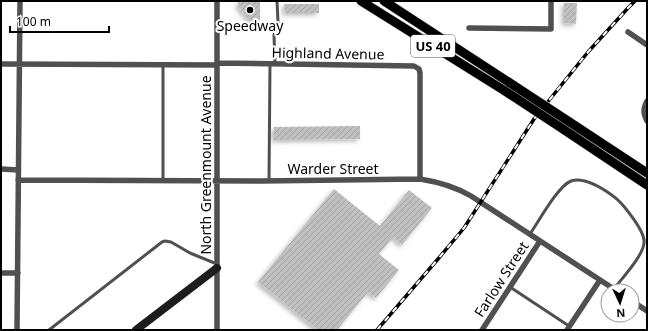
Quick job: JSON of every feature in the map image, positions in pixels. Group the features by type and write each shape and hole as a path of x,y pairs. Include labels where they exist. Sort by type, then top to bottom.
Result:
{"main road":[{"name":"US 40","path":"361,1 507,87"},
{"name":"US 40","path":"384,1 507,87 566,125 647,173"},
{"name":"US 40","path":"566,125 647,185"}],"street":[{"path":"17,330 20,1"},
{"name":"North Greenmount Avenue","path":"217,1 217,330"},
{"path":"469,28 551,29 551,1"},
{"path":"628,32 647,45"},
{"name":"Highland Avenue","path":"1,64 272,64 414,66 419,69 420,73 420,180"},
{"path":"647,101 643,112 647,121"},
{"path":"1,169 18,170"},
{"name":"Warder Street","path":"18,180 420,180 449,185 471,196 605,283"},
{"name":"Farlow Street","path":"482,330 540,241"},
{"path":"136,330 217,266"},
{"path":"1,273 18,273"},
{"path":"568,328 600,280"}],"lane":[{"path":"269,180 272,64 274,35 277,26 277,1"},
{"path":"217,25 268,24 277,26"},
{"path":"163,65 163,180"},
{"path":"530,234 564,186 570,182 578,180 587,181 614,197 636,222 644,238 645,243 643,249 621,283"},
{"path":"49,330 162,242 170,242 217,266"},
{"path":"510,287 568,328"}],"building":[{"path":"238,2 260,2 260,20 249,20 238,6"},
{"path":"564,3 577,3 576,24 564,23"},
{"path":"284,4 319,4 319,13 285,13"},
{"path":"360,126 360,139 274,140 274,127"},
{"path":"334,189 380,226 409,190 432,208 402,245 393,237 379,254 399,270 376,298 368,292 337,330 318,330 258,282"}],"railway":[{"path":"377,330 464,228 534,119 588,52 635,1"}],"place":[{"name":"Speedway","path":"250,10"}]}
